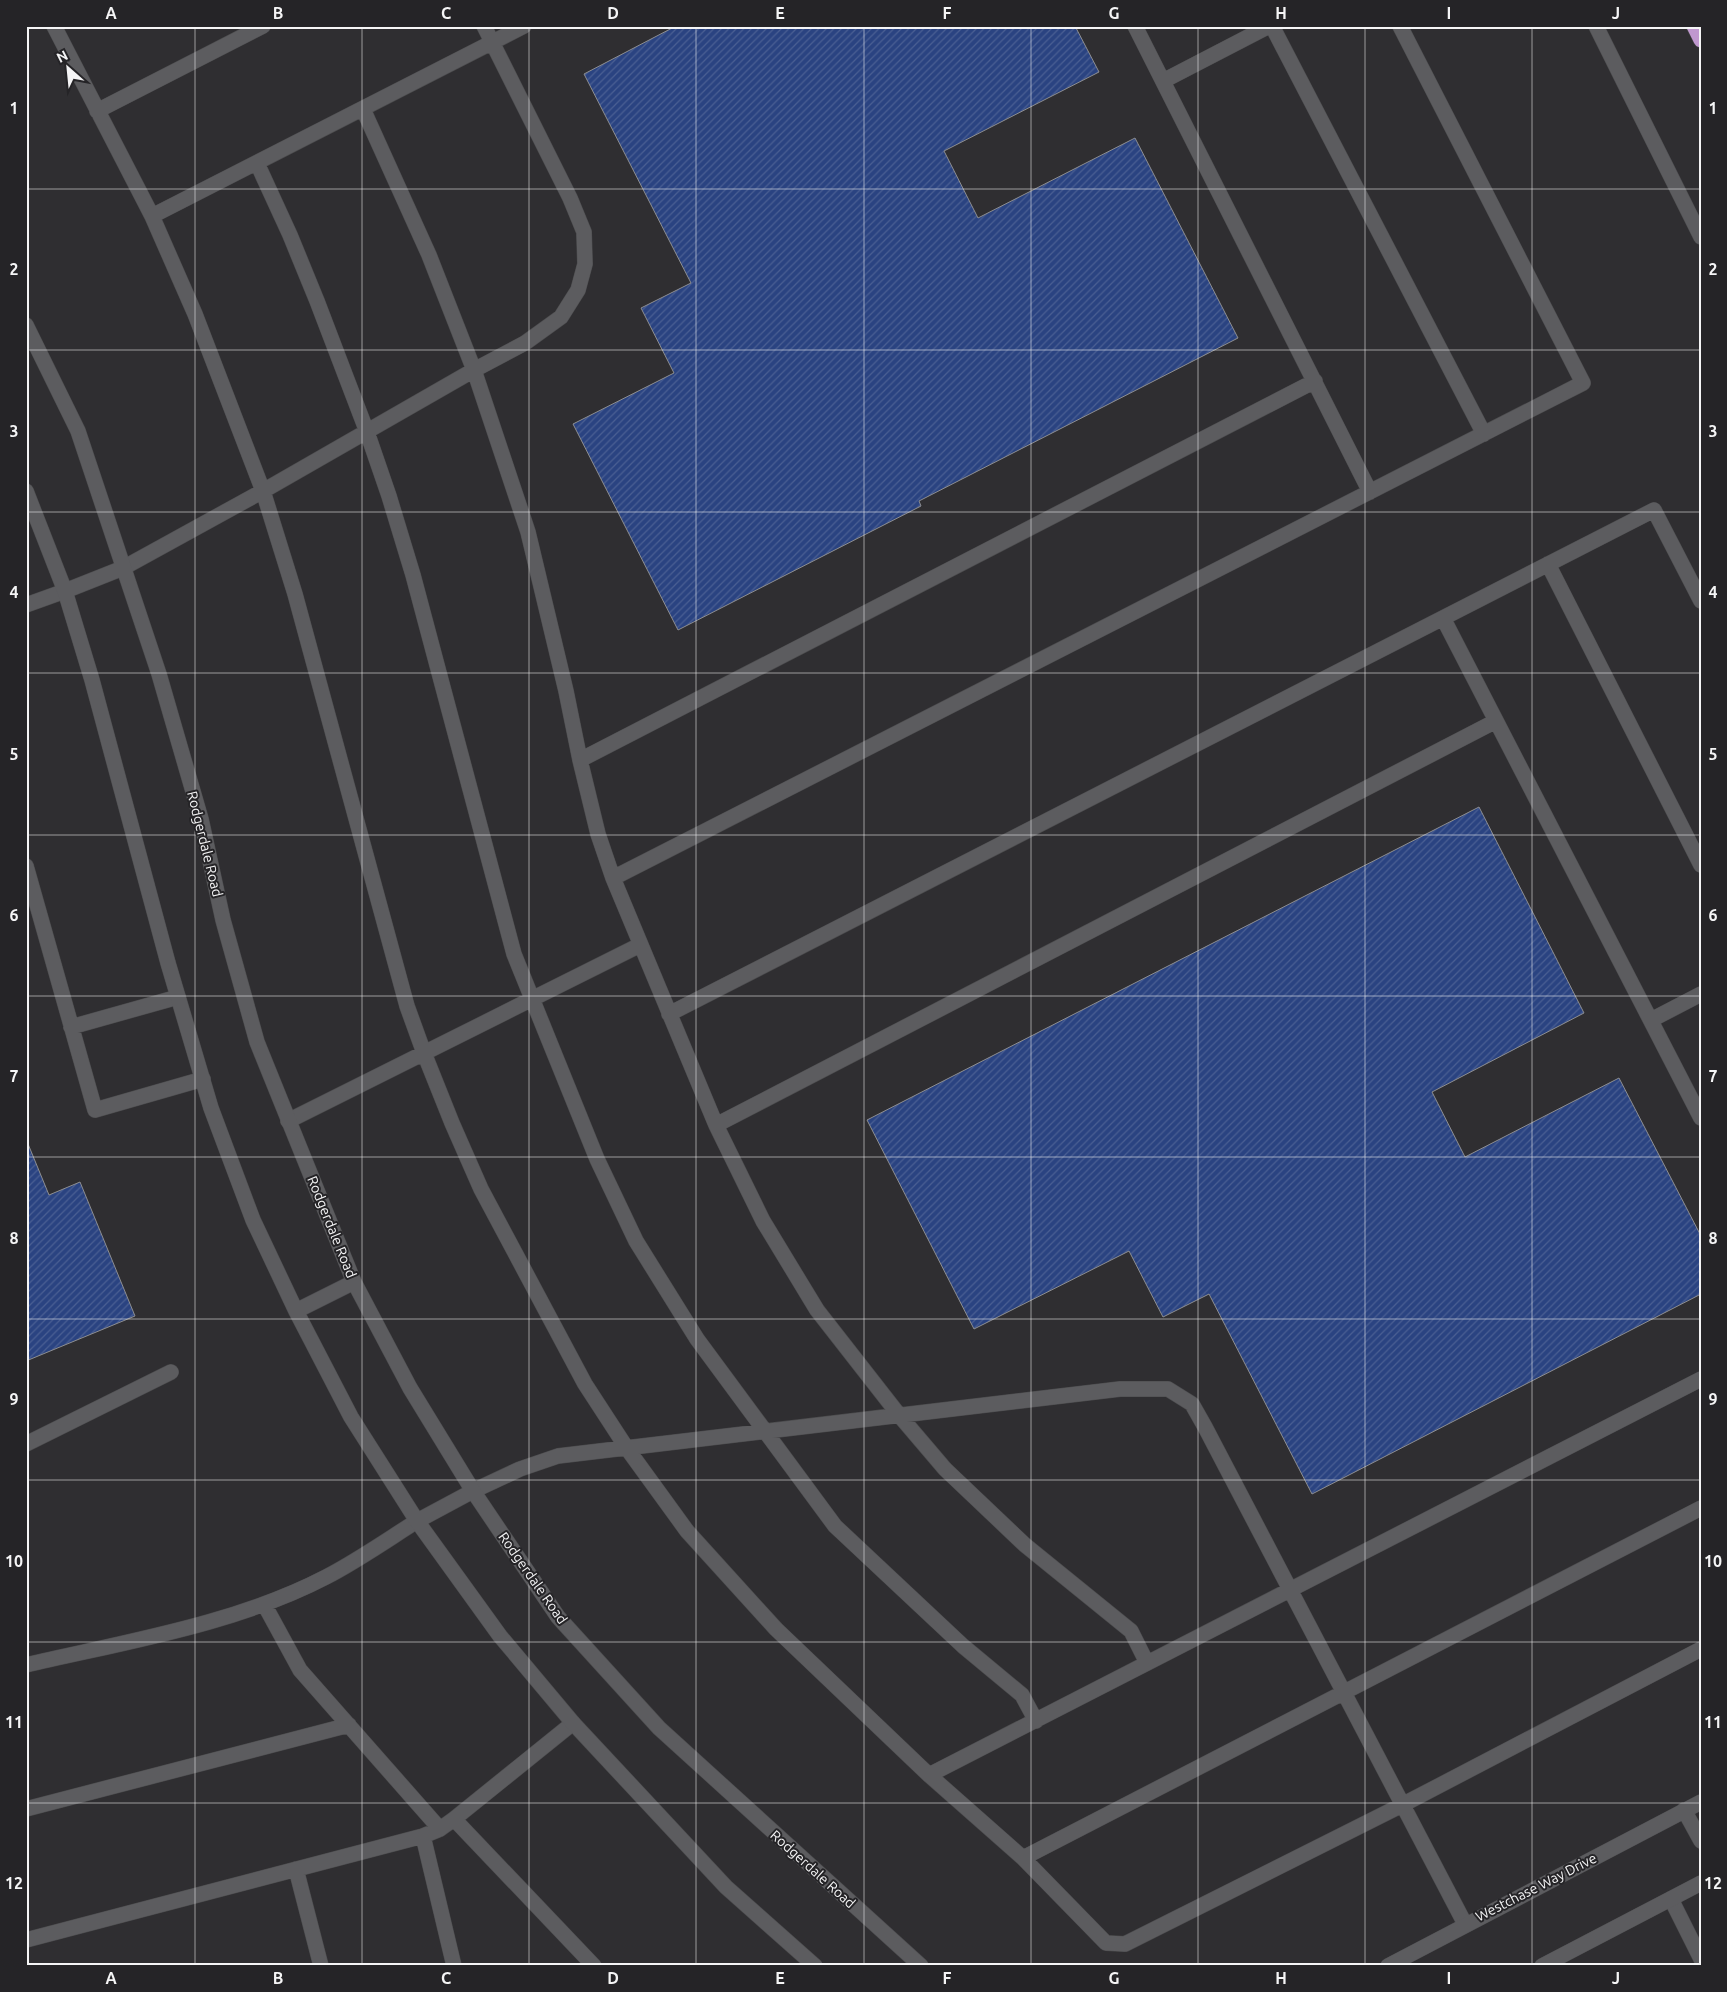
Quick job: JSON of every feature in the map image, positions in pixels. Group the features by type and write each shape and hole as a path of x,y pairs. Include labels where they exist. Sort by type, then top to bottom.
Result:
{"highway":[{"path":"1694,26 1701,40"}],"street":[{"path":"54,26 152,216 196,314 263,491 295,594 407,1006 452,1123 481,1188 585,1384 626,1448 687,1531 776,1629 929,1775 1023,1858 1106,1943 1125,1944 1402,1805 1701,1649"},
{"path":"97,111 263,26"},
{"path":"26,605 123,568 525,343 561,317 578,290 585,264 584,232 570,198 484,26"},
{"path":"152,216 524,26"},
{"path":"1135,26 1370,492"},
{"path":"1162,81 1270,26 1484,434"},
{"path":"612,878 1583,383 1400,26"},
{"path":"1596,26 1701,237"},
{"path":"363,108 429,255 474,370 528,532 566,691 580,760 598,834 612,878 716,1125 763,1221 817,1310 944,1469 1025,1545 1131,1631 1147,1663"},
{"path":"257,163 290,235 367,432 413,575 514,954 597,1159 636,1241 697,1339 835,1526 964,1646 1022,1695 1036,1721"},
{"name":"Rodgerdale Road","path":"26,325 78,431 159,674 201,819 223,920 257,1042 354,1282 410,1388 473,1491 558,1618 659,1728 921,1966"},
{"path":"580,760 1315,381"},
{"path":"26,491 65,591 92,680 129,824 211,1108 253,1220 296,1311 351,1416 417,1522 500,1636 573,1724 726,1887 815,1966"},
{"path":"669,1014 1654,510 1701,600"},
{"path":"1548,564 1701,865"},
{"path":"1443,618 1701,1118"},
{"path":"716,1125 1496,721"},
{"path":"26,866 95,1110 203,1080"},
{"path":"288,1121 640,945"},
{"path":"1651,1020 1701,994"},
{"path":"71,1027 178,997"},
{"path":"296,1311 354,1282"},
{"path":"26,1444 171,1372"},
{"path":"929,1775 1701,1379"},
{"path":"26,1665 216,1620 264,1604 326,1577 417,1522 473,1491 520,1469 558,1456 1120,1389 1168,1388 1192,1404 1464,1924"},
{"path":"1023,1858 1701,1508"},
{"path":"264,1604 300,1670 440,1829"},
{"path":"26,1940 423,1836 440,1829 454,1819 573,1724"},
{"path":"26,1808 349,1726"},
{"name":"Westchase Way Drive","path":"1388,1966 1464,1924 1701,1802"},
{"path":"1684,1810 1701,1841"},
{"path":"454,1819 594,1966"},
{"path":"423,1836 454,1966"},
{"path":"296,1869 321,1966"},
{"path":"1542,1966 1701,1883"},
{"path":"1671,1898 1701,1959"},
{"path":"579,1950 583,1966"}],"building":[{"path":"676,26 1075,26 1099,72 944,151 978,218 1135,138 1238,338 919,501 921,506 678,630 573,424 674,373 641,308 691,283 584,74"},
{"path":"1479,807 1584,1013 1432,1092 1465,1157 1619,1078 1701,1236 1701,1294 1312,1494 1209,1294 1163,1317 1129,1251 974,1329 867,1120"},
{"path":"26,1139 49,1195 80,1182 135,1316 26,1361"}]}
